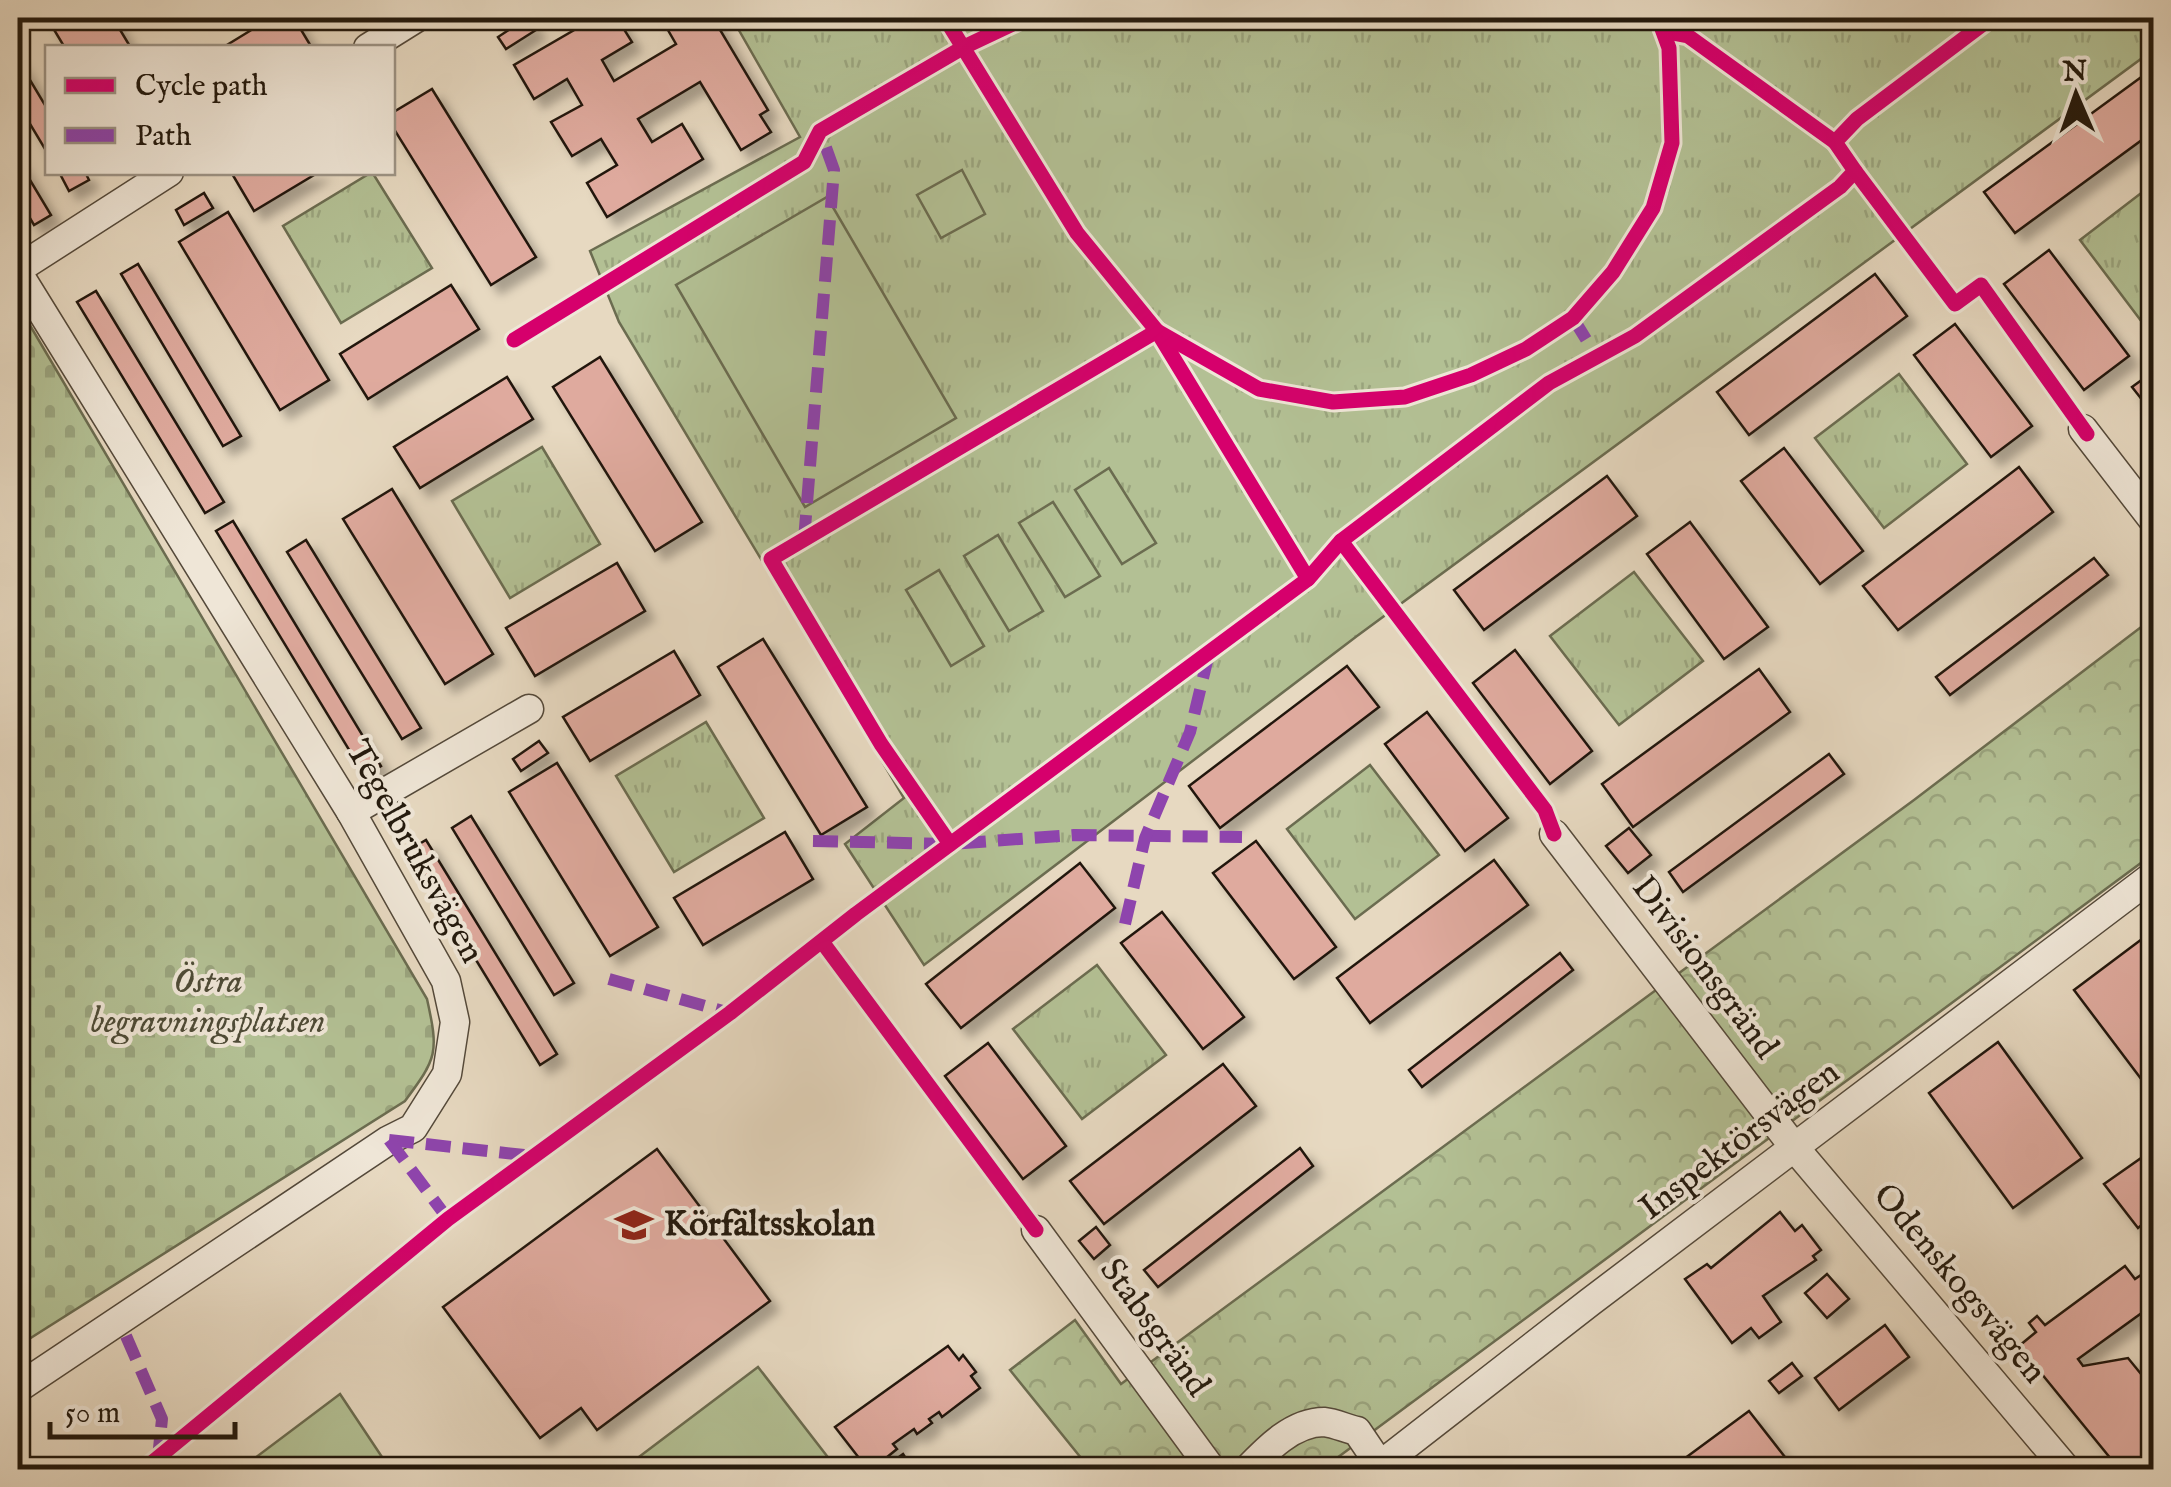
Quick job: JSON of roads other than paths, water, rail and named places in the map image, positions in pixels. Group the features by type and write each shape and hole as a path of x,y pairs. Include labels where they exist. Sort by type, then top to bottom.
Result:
{"street":[{"path":"373,45 416,18"},
{"path":"18,271 164,175"},
{"name":"Tegelbruksvägen","path":"18,271 351,812 446,980 455,1022 447,1074 413,1128 389,1140 18,1388"},
{"path":"2083,429 2154,521"},
{"path":"351,812 528,710"},
{"name":"Divisionsgränd","path":"1554,834 1794,1147"},
{"name":"Inspektörsvägen","path":"1377,1467 2154,875"},
{"name":"Odenskogsvägen","path":"1794,1147 2067,1470"},
{"name":"Stabsgränd","path":"1036,1230 1212,1470"},
{"path":"1247,1470 1278,1440 1297,1429 1324,1422 1357,1431 1377,1467"}],"place":[{"name":"Körfältsskolan","path":"634,1225"}],"park label":[{"name":"Östra begravningsplatsen","path":"208,1002"}]}
